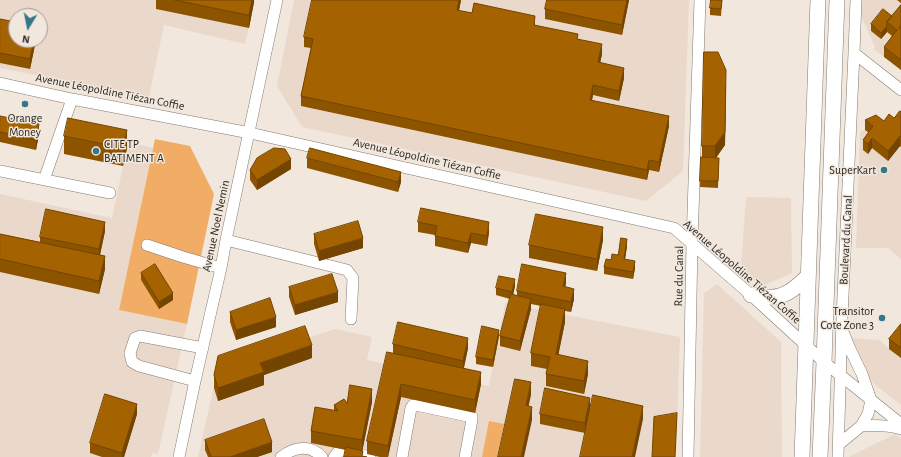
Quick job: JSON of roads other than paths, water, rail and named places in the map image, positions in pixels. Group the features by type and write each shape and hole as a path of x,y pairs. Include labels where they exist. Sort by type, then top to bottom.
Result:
{"main road":[{"path":"802,457 818,0"},
{"name":"Boulevard du Canal","path":"820,457 837,0"},
{"path":"751,295 769,298 781,296 794,289 808,276"}],"street":[{"name":"Avenue Noel Nemin","path":"178,457 221,268 276,0"},
{"name":"Rue du Canal","path":"688,457 692,244 700,0"},
{"name":"Boulevard du Canal","path":"838,457 856,0"},
{"path":"854,53 901,90"},
{"name":"Avenue Léopoldine Tiézan Coffie","path":"0,83 72,99 250,132 674,228 751,295 824,362 901,424"},
{"path":"44,180 72,99"},
{"path":"0,171 110,193"},
{"path":"226,240 347,270 353,278 351,319"},
{"path":"147,245 221,268"},
{"path":"838,445 861,426 868,414 871,400 862,374 842,328"},
{"path":"195,380 139,366 132,362 130,352 135,338 140,336 203,348"},
{"path":"402,457 411,408 416,405 472,417 465,457"},
{"path":"861,426 878,425 901,429"},
{"path":"281,457 292,450 306,448 317,452 322,457"},
{"path":"334,457 339,451 342,451 370,457"}],"place":[{"name":"Orange Money","path":"25,104"},
{"name":"CITE TP BATIMENT A","path":"96,151"},
{"name":"SuperKart","path":"884,170"},
{"name":"Transitor Cote Zone 3","path":"882,318"}]}
